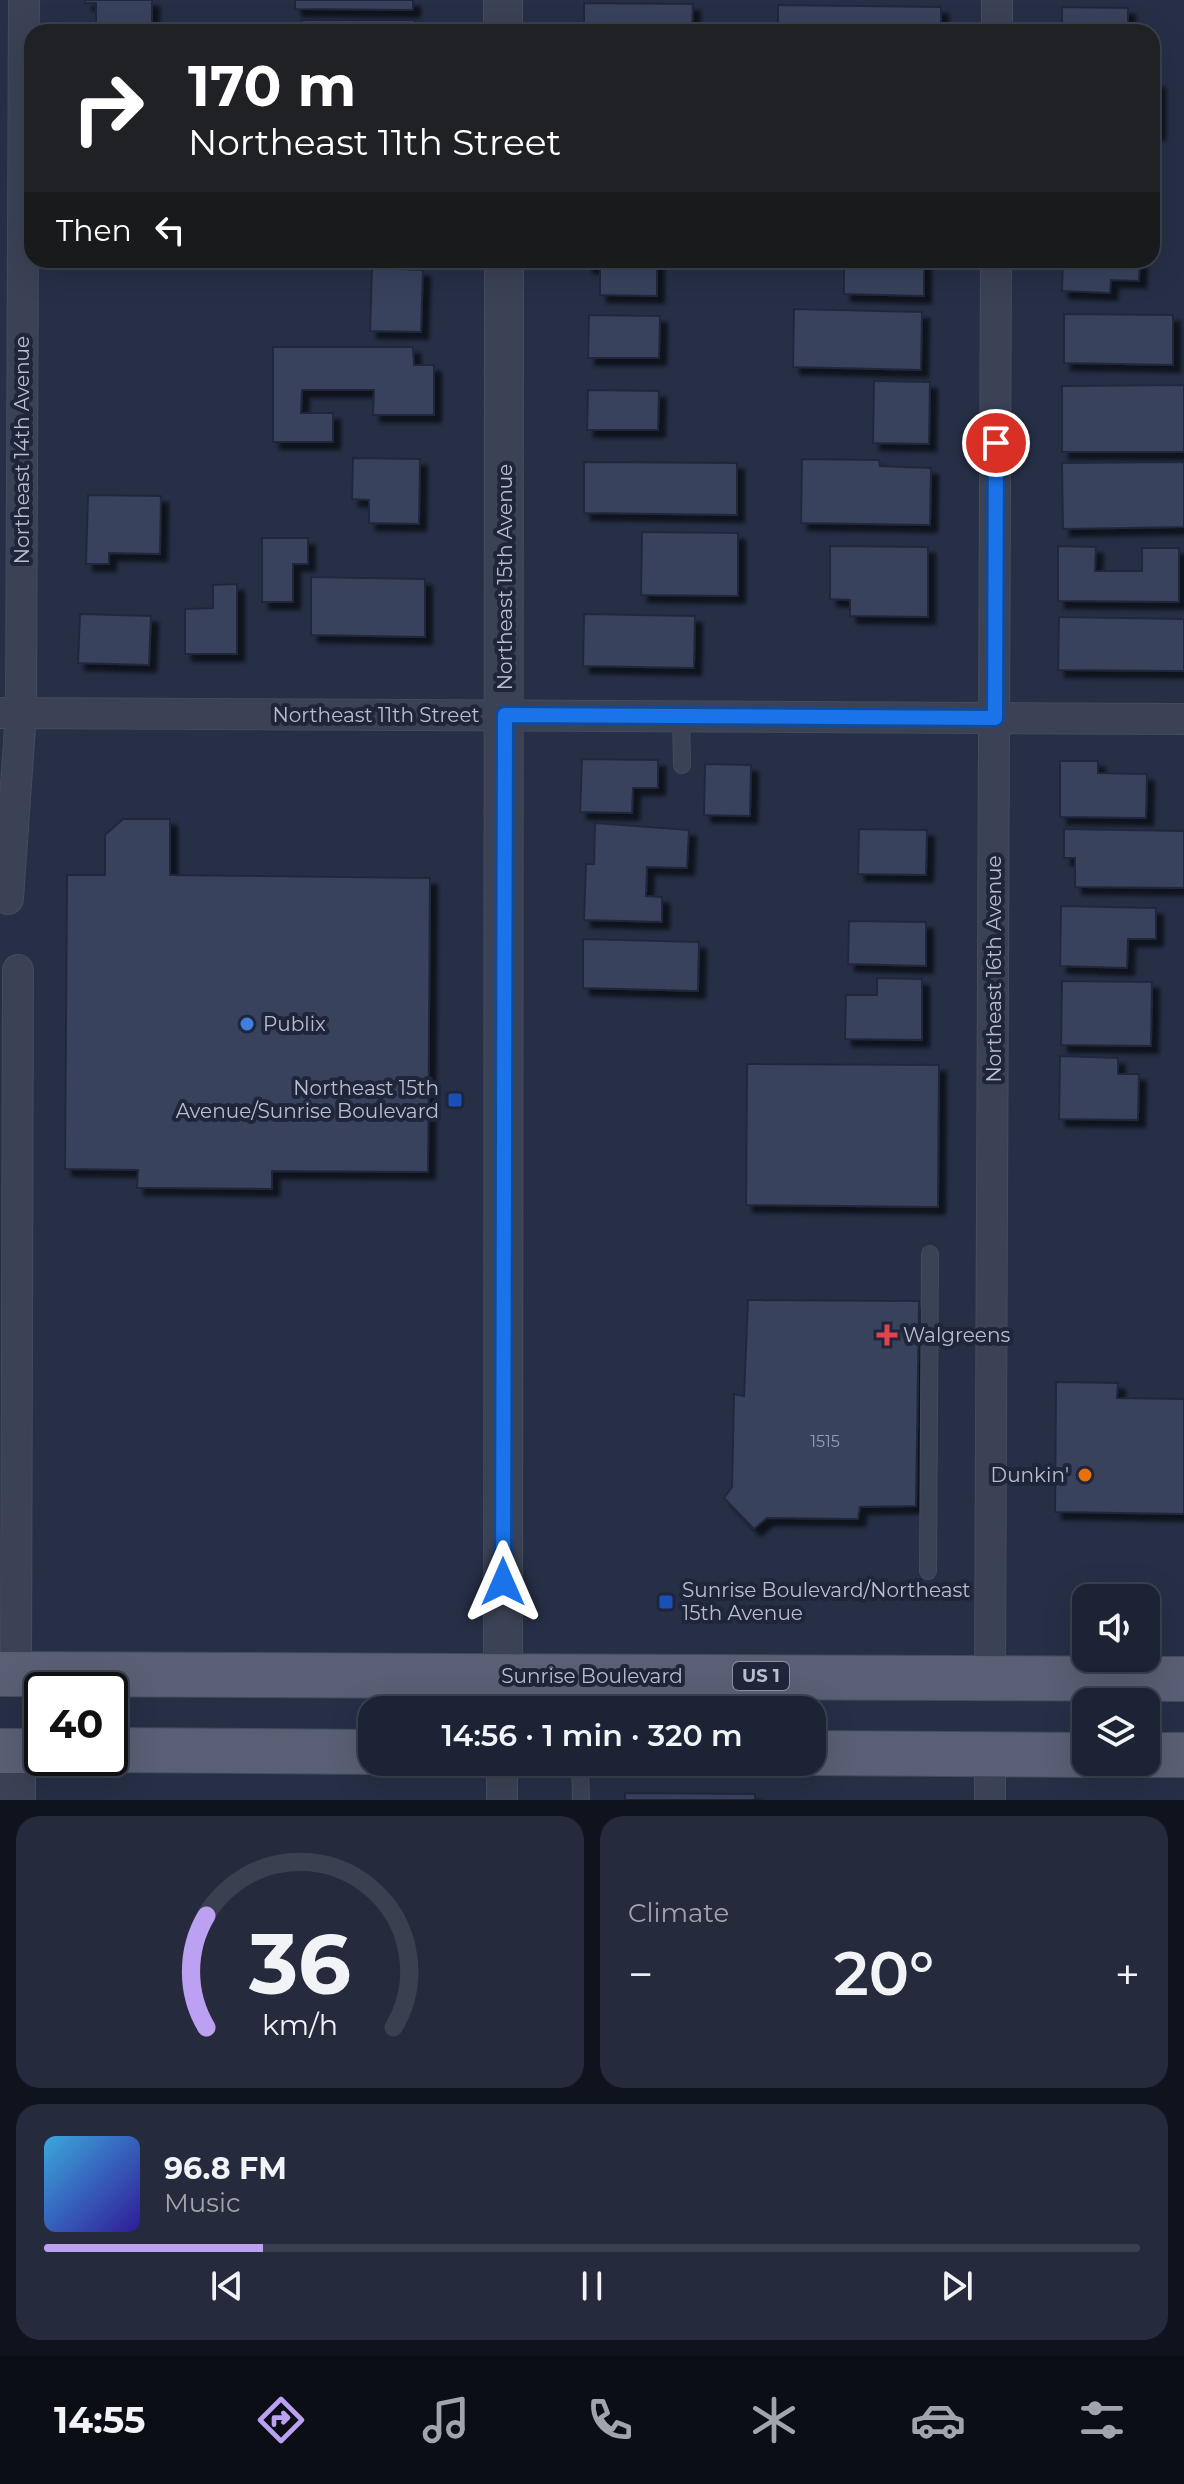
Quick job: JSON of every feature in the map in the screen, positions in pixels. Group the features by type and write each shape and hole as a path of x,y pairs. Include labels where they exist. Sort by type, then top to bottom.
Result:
{"main road":[{"name":"Sunrise Boulevard","path":"8,1674 503,1693 990,1678 1184,1679"},
{"path":"128,1750 358,1752"},
{"path":"826,1753 1072,1755"},
{"path":"1160,1755 1184,1755"}],"street":[{"name":"Northeast 14th Avenue","path":"8,899 24,0"},
{"path":"503,0 503,24"},
{"path":"997,0 997,24"},
{"name":"Northeast 15th Avenue","path":"503,1693 504,268"},
{"name":"Northeast 16th Avenue","path":"990,1678 996,268"},
{"name":"Northeast 11th Street","path":"10,713 1184,719"},
{"path":"8,1674 18,970"},
{"path":"16,1800 19,1751"},
{"path":"990,1755 990,1800"},
{"path":"502,1776 502,1800"}],"lane":[{"path":"681,716 682,765"},
{"path":"928,1571 930,1254"},
{"path":"580,1776 581,1800"}],"building":[{"path":"85,0 152,0 152,24 96,24 96,3 85,3"},
{"path":"295,0 413,0 413,10 295,9"},
{"path":"584,3 693,4 692,24 584,24"},
{"path":"778,5 941,7 941,24 778,24"},
{"path":"1062,7 1128,8 1128,24 1062,24"},
{"path":"302,20 415,20 415,24 302,24"},
{"path":"372,268 423,270 421,332 370,331"},
{"path":"600,268 657,268 657,296 600,295"},
{"path":"844,268 924,268 924,296 844,294"},
{"path":"1063,268 1140,268 1139,281 1111,280 1110,293 1062,291"},
{"path":"794,309 922,312 921,370 793,367"},
{"path":"1064,314 1173,315 1173,365 1064,363"},
{"path":"589,315 660,316 659,358 588,358"},
{"path":"273,347 413,347 414,365 434,365 434,415 373,415 374,390 302,390 301,413 333,413 333,442 273,442"},
{"path":"874,381 930,382 929,444 873,443"},
{"path":"1184,385 1184,452 1062,452 1062,386"},
{"path":"588,390 659,391 658,430 587,430"},
{"path":"353,458 420,459 419,524 369,523 369,500 352,499"},
{"path":"802,459 879,460 880,466 931,468 930,525 801,523"},
{"path":"584,462 737,463 737,515 584,513"},
{"path":"1184,462 1184,527 1063,529 1062,463"},
{"path":"88,495 161,496 160,554 109,553 109,564 86,564"},
{"path":"642,532 738,533 738,596 641,595"},
{"path":"262,538 308,538 308,564 293,564 293,602 262,602"},
{"path":"830,546 928,547 928,617 850,616 850,600 830,599"},
{"path":"1058,546 1096,547 1095,571 1142,571 1142,548 1179,548 1179,602 1058,601"},
{"path":"311,577 425,579 425,637 311,635"},
{"path":"237,584 237,654 185,654 185,609 213,608 213,585"},
{"path":"80,614 151,616 149,665 78,663"},
{"path":"584,614 695,616 694,668 583,666"},
{"path":"1059,617 1184,619 1184,671 1058,670"},
{"path":"582,759 658,760 658,788 633,788 632,813 580,812"},
{"path":"1060,761 1098,761 1098,773 1147,774 1146,818 1060,817"},
{"path":"705,764 751,765 750,816 704,815"},
{"name":"Publix","path":"123,819 170,819 170,875 430,878 428,1172 272,1171 272,1189 137,1188 138,1170 65,1169 67,875 105,875 105,835"},
{"path":"595,823 689,830 687,868 647,867 646,896 662,897 662,922 584,920 586,864 594,864"},
{"path":"859,829 927,830 926,875 858,874"},
{"path":"1064,829 1184,831 1184,888 1075,887 1075,858 1064,858"},
{"path":"1061,906 1156,908 1156,939 1128,939 1127,968 1060,966"},
{"path":"849,921 926,922 926,966 848,964"},
{"path":"583,939 699,942 698,991 583,988"},
{"path":"877,978 922,979 922,1040 845,1039 846,995 877,995"},
{"path":"1062,981 1152,982 1151,1046 1061,1045"},
{"path":"1060,1056 1118,1058 1118,1074 1139,1074 1138,1120 1059,1119"},
{"path":"747,1064 939,1065 938,1207 746,1205"},
{"name":"Walgreens","path":"748,1300 919,1301 916,1506 860,1507 858,1519 767,1518 754,1529 724,1498 732,1487 734,1394 744,1396"},
{"path":"1056,1382 1118,1383 1117,1398 1184,1399 1184,1514 1055,1512"},
{"path":"625,1793 755,1794 755,1800 625,1800"}],"place":[{"name":"Publix","path":"247,1024"},
{"name":"Northeast 15th Avenue/Sunrise Boulevard","path":"455,1100"},
{"name":"Walgreens","path":"887,1335"},
{"name":"Dunkin'","path":"1085,1475"},
{"name":"Sunrise Boulevard/Northeast 15th Avenue","path":"666,1602"}],"route":[{"path":"503,1582 505,715 995,718 996,443"}]}
